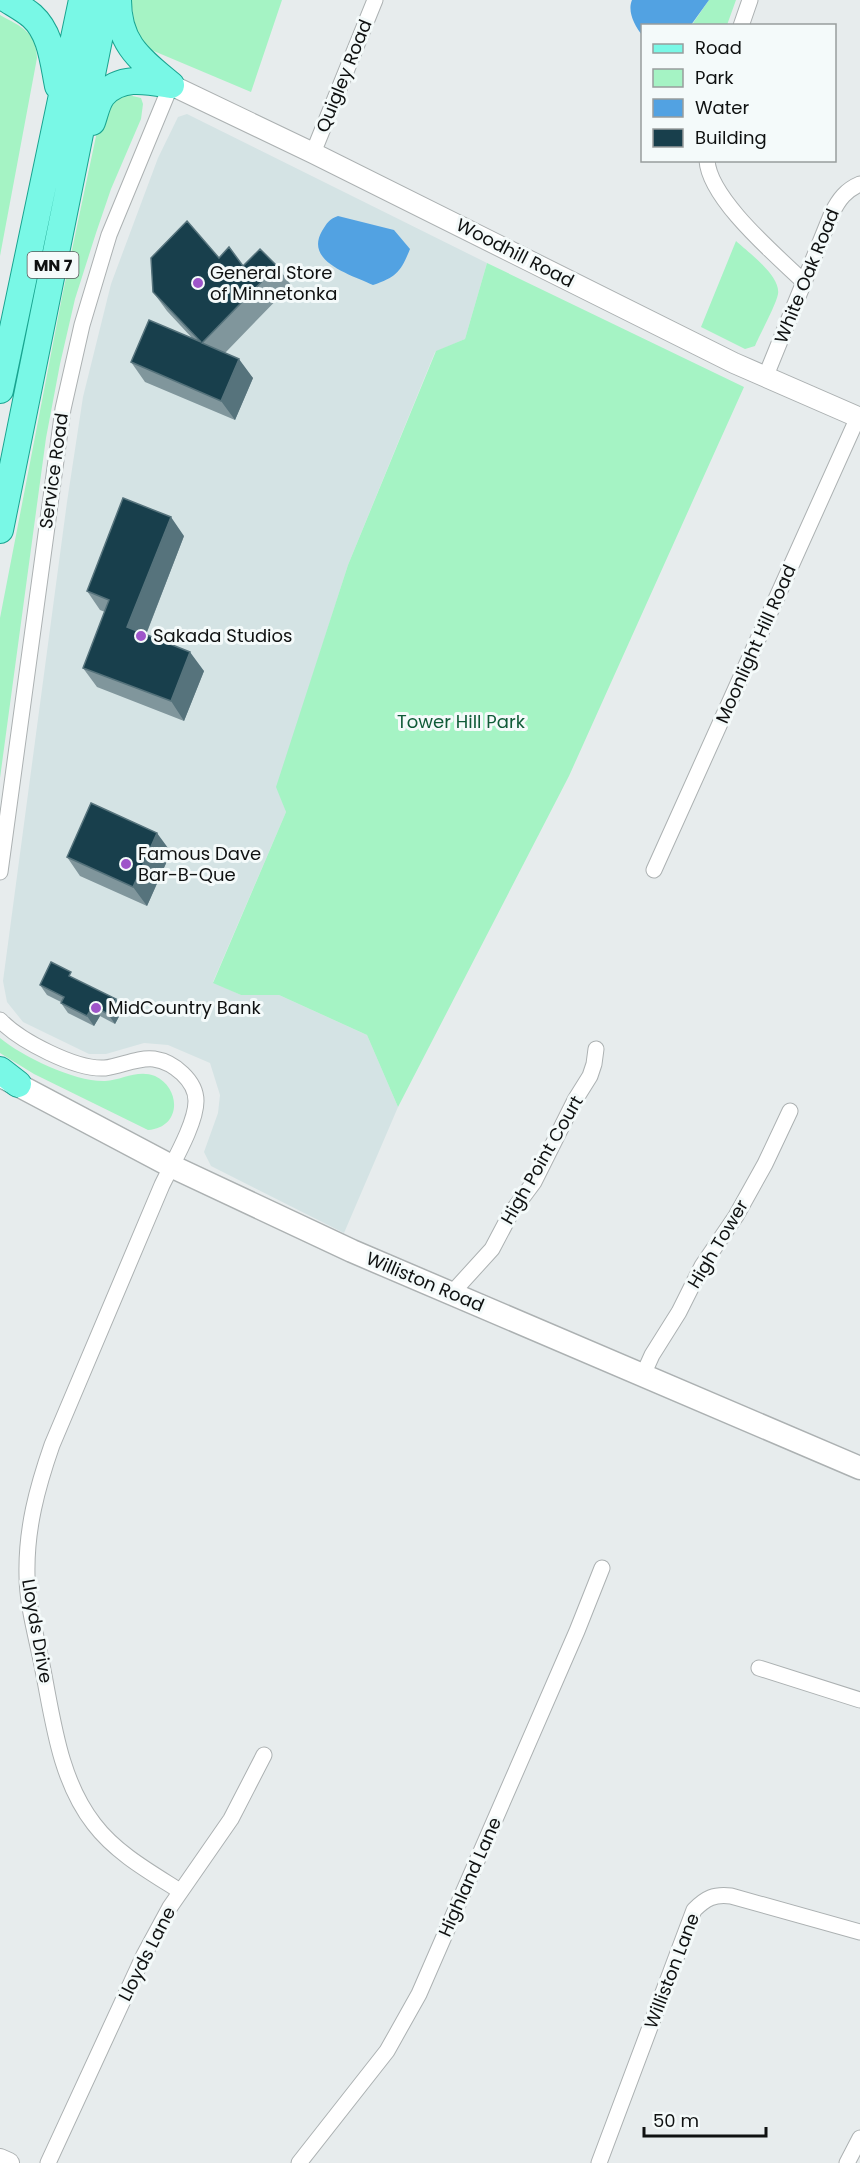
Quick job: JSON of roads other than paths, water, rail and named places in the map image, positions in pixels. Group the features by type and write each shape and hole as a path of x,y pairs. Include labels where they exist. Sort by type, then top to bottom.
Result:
{"main road":[{"path":"8,0 32,16 45,32 51,50 60,98"},
{"path":"28,0 39,0"},
{"name":"MN 7","path":"0,390 82,0"},
{"name":"MN 7","path":"0,530 107,0"},
{"path":"118,0 123,37 140,59 171,85"},
{"path":"70,181 102,97 113,87 136,80 171,85"},
{"name":"Williston Road","path":"6,1076 171,1166 352,1251 860,1468"}],"street":[{"name":"Quigley Road","path":"314,153 375,0"},
{"path":"742,24 750,0"},
{"name":"Woodhill Road","path":"171,85 314,153 765,378 859,418"},
{"name":"Service Road","path":"0,872 63,409 82,325 109,235 171,85"},
{"path":"708,162 717,189 732,210 804,282"},
{"name":"White Oak Road","path":"765,378 839,199 851,188 860,184"},
{"name":"Moonlight Hill Road","path":"654,870 859,418"},
{"path":"0,1020 19,1037 79,1065 108,1068 154,1059 165,1062 181,1073 194,1089 195,1111 171,1166"},
{"name":"High Point Court","path":"452,1293 492,1249 511,1213 534,1182 575,1100 590,1076 597,1049"},
{"name":"High Tower","path":"643,1375 702,1266 748,1195 790,1111"},
{"name":"Lloyds Drive","path":"171,1166 41,1476 29,1531 27,1576 33,1620 59,1745 64,1766 77,1796 94,1824 111,1843 180,1891"},
{"name":"Highland Lane","path":"299,2163 387,2051 419,1994 602,1569"},
{"path":"759,1668 860,1700"},
{"name":"Lloyds Lane","path":"48,2163 144,1955 180,1891 231,1819 264,1755"},
{"name":"Williston Lane","path":"599,2163 694,1910 704,1900 717,1894 731,1896 860,1932"},
{"path":"847,2163 860,2138"},
{"path":"0,2159 9,2163"}],"water":[{"path":"632,0 709,0 692,24 641,24 641,34 634,23"},
{"path":"338,216 394,230 410,249 404,263 393,276 373,285 343,272 325,259 319,251 318,242 327,224 332,218"}],"place":[{"name":"General Store of Minnetonka","path":"198,283"},
{"name":"Sakada Studios","path":"141,636"},
{"name":"Famous Dave Bar-B-Que","path":"126,864"},
{"name":"MidCountry Bank","path":"96,1008"}],"park label":[{"name":"Tower Hill Park","path":"461,722"}]}
